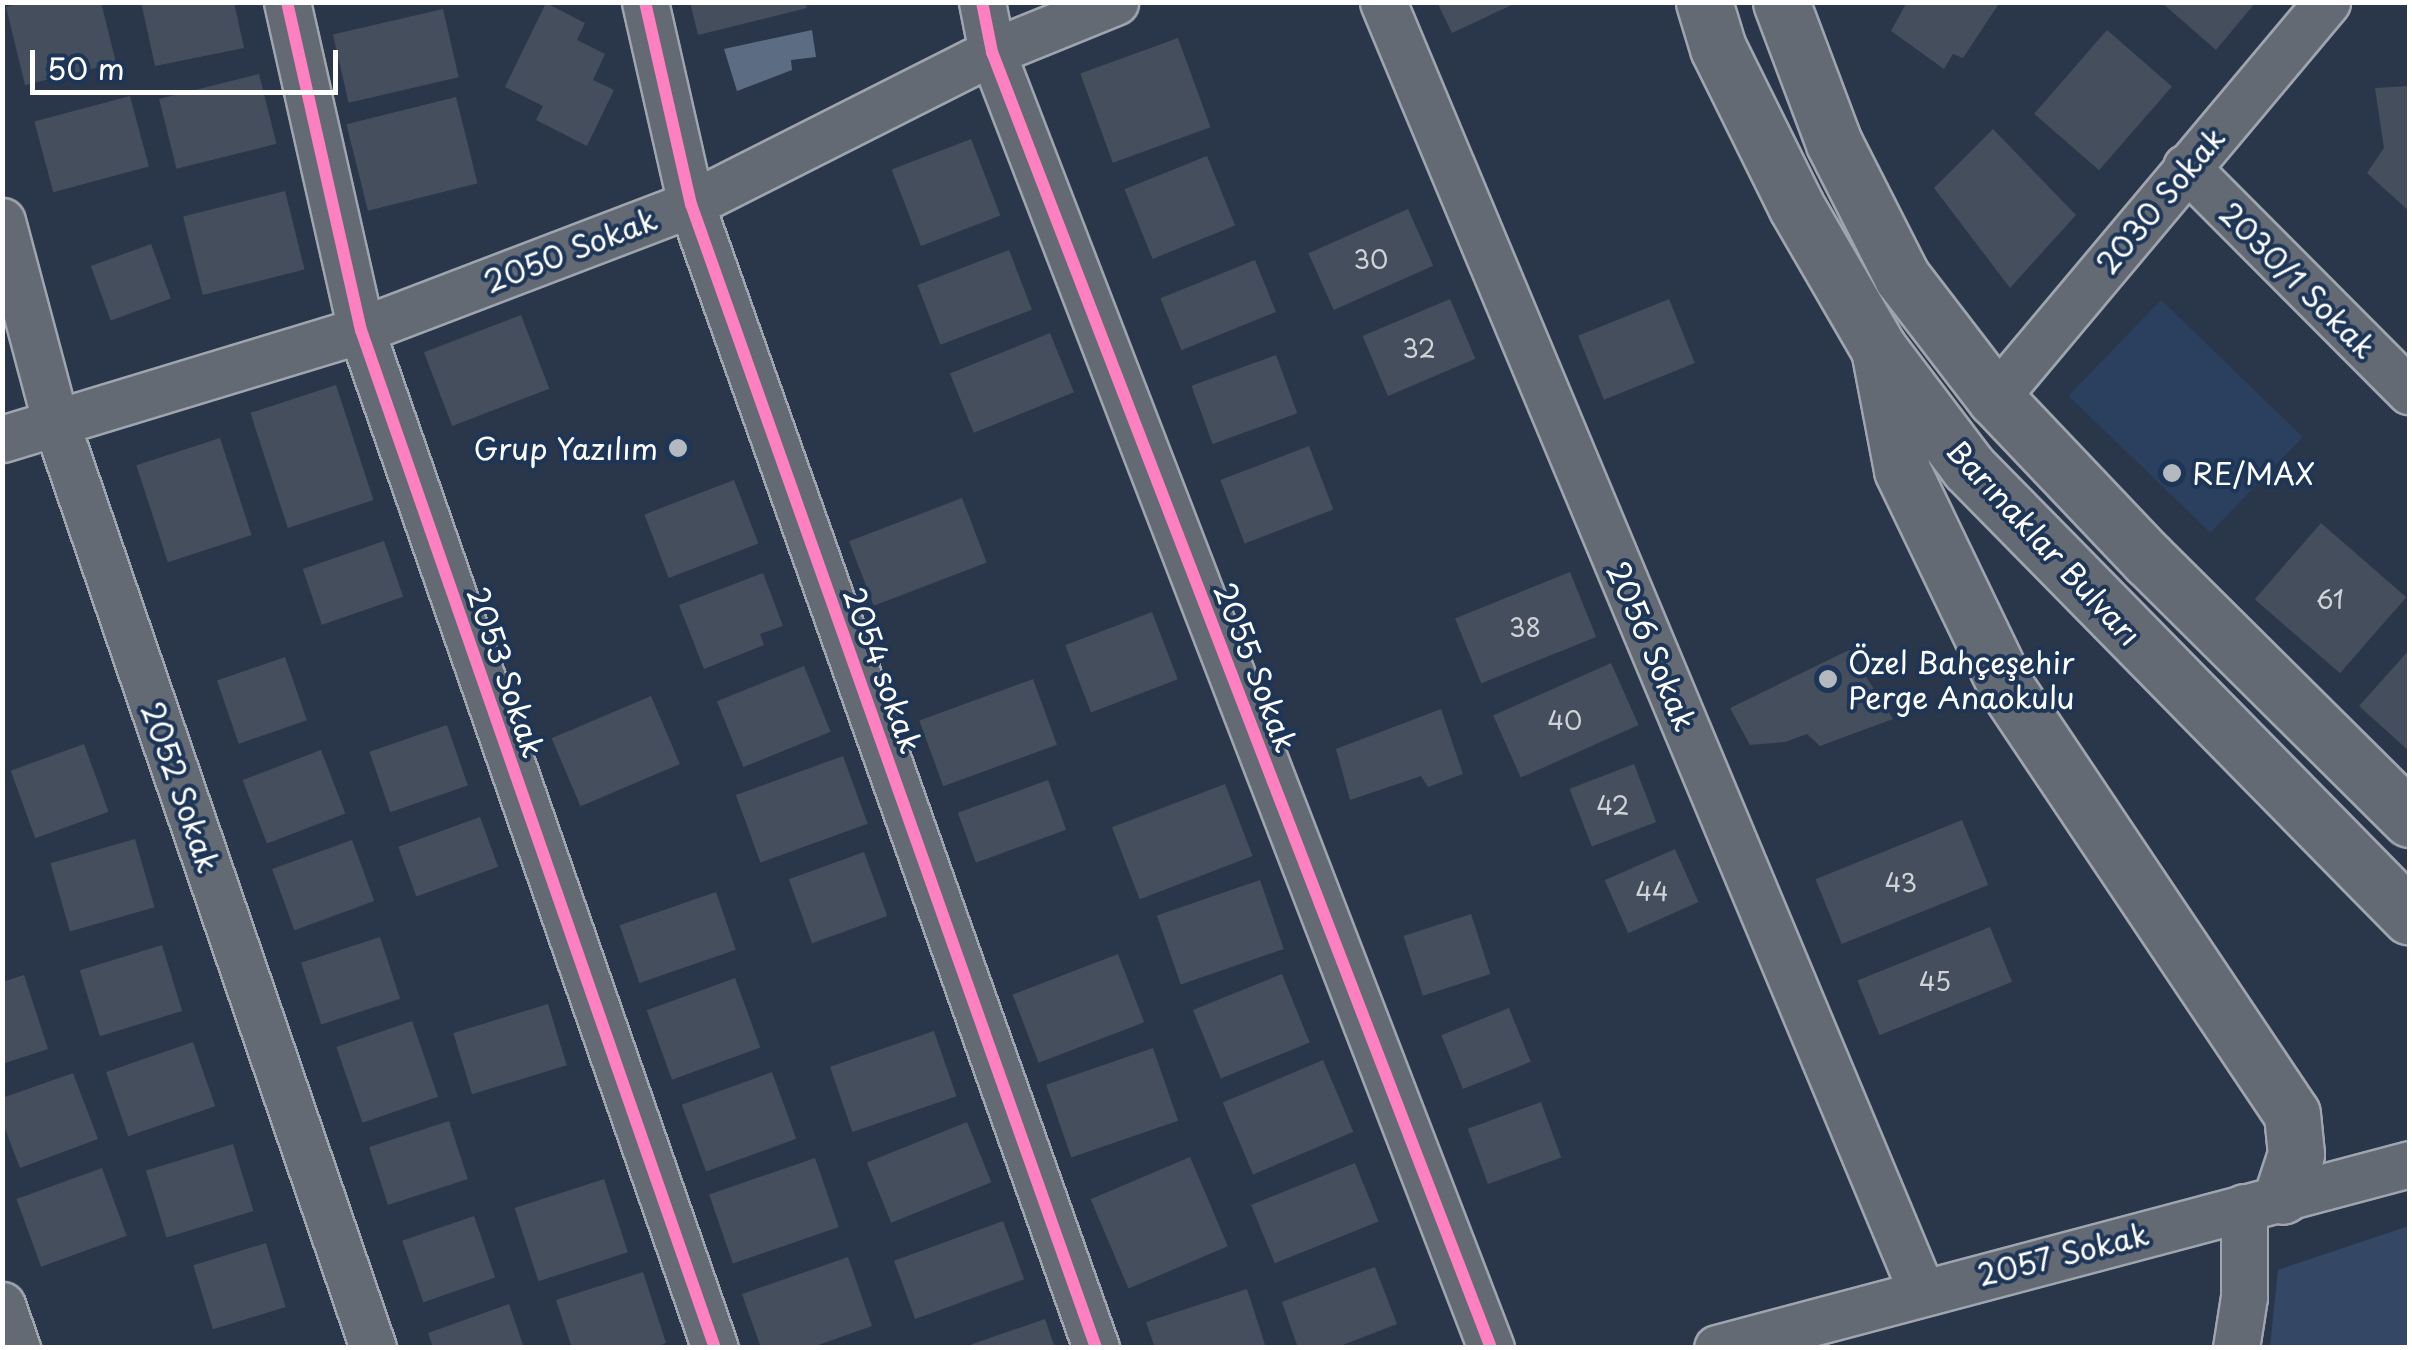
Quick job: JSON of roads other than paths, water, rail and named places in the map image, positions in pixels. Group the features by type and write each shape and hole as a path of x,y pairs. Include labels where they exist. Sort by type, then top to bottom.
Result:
{"main road":[{"name":"Barınaklar Bulvarı","path":"1704,2 1718,48 1796,206 1879,349 1996,499 2410,917"},
{"name":"Barınaklar Bulvarı","path":"1781,2 1834,143 1902,277 1995,398 2148,559 2410,819"},
{"path":"1879,349 1902,470 2008,690 2292,1114 2296,1154 2263,1201"}],"street":[{"name":"2053 Sokak","path":"287,2 361,330 714,1348"},
{"name":"2054 sokak","path":"645,2 692,204 1096,1348"},
{"name":"2055 Sokak","path":"982,2 992,52 1491,1348"},
{"name":"2050 Sokak","path":"2,440 55,420 361,330 692,204 992,52 1115,2"},
{"name":"2056 Sokak","path":"1383,2 1921,1290"},
{"name":"2030 Sokak","path":"1995,398 2327,2"},
{"name":"2030/1 Sokak","path":"2186,167 2410,392"},
{"name":"2052 Sokak","path":"2,221 55,420 374,1348"},
{"name":"2057 Sokak","path":"1717,1348 1761,1342 1921,1290 2410,1164"},
{"path":"2236,1348 2263,1201"},
{"path":"2,1305 16,1348"}],"place":[{"name":"Grup Yazılım","path":"678,448"},
{"name":"RE/MAX","path":"2172,473"},
{"name":"Özel Bahçeşehir Perge Anaokulu","path":"1828,679"}]}
